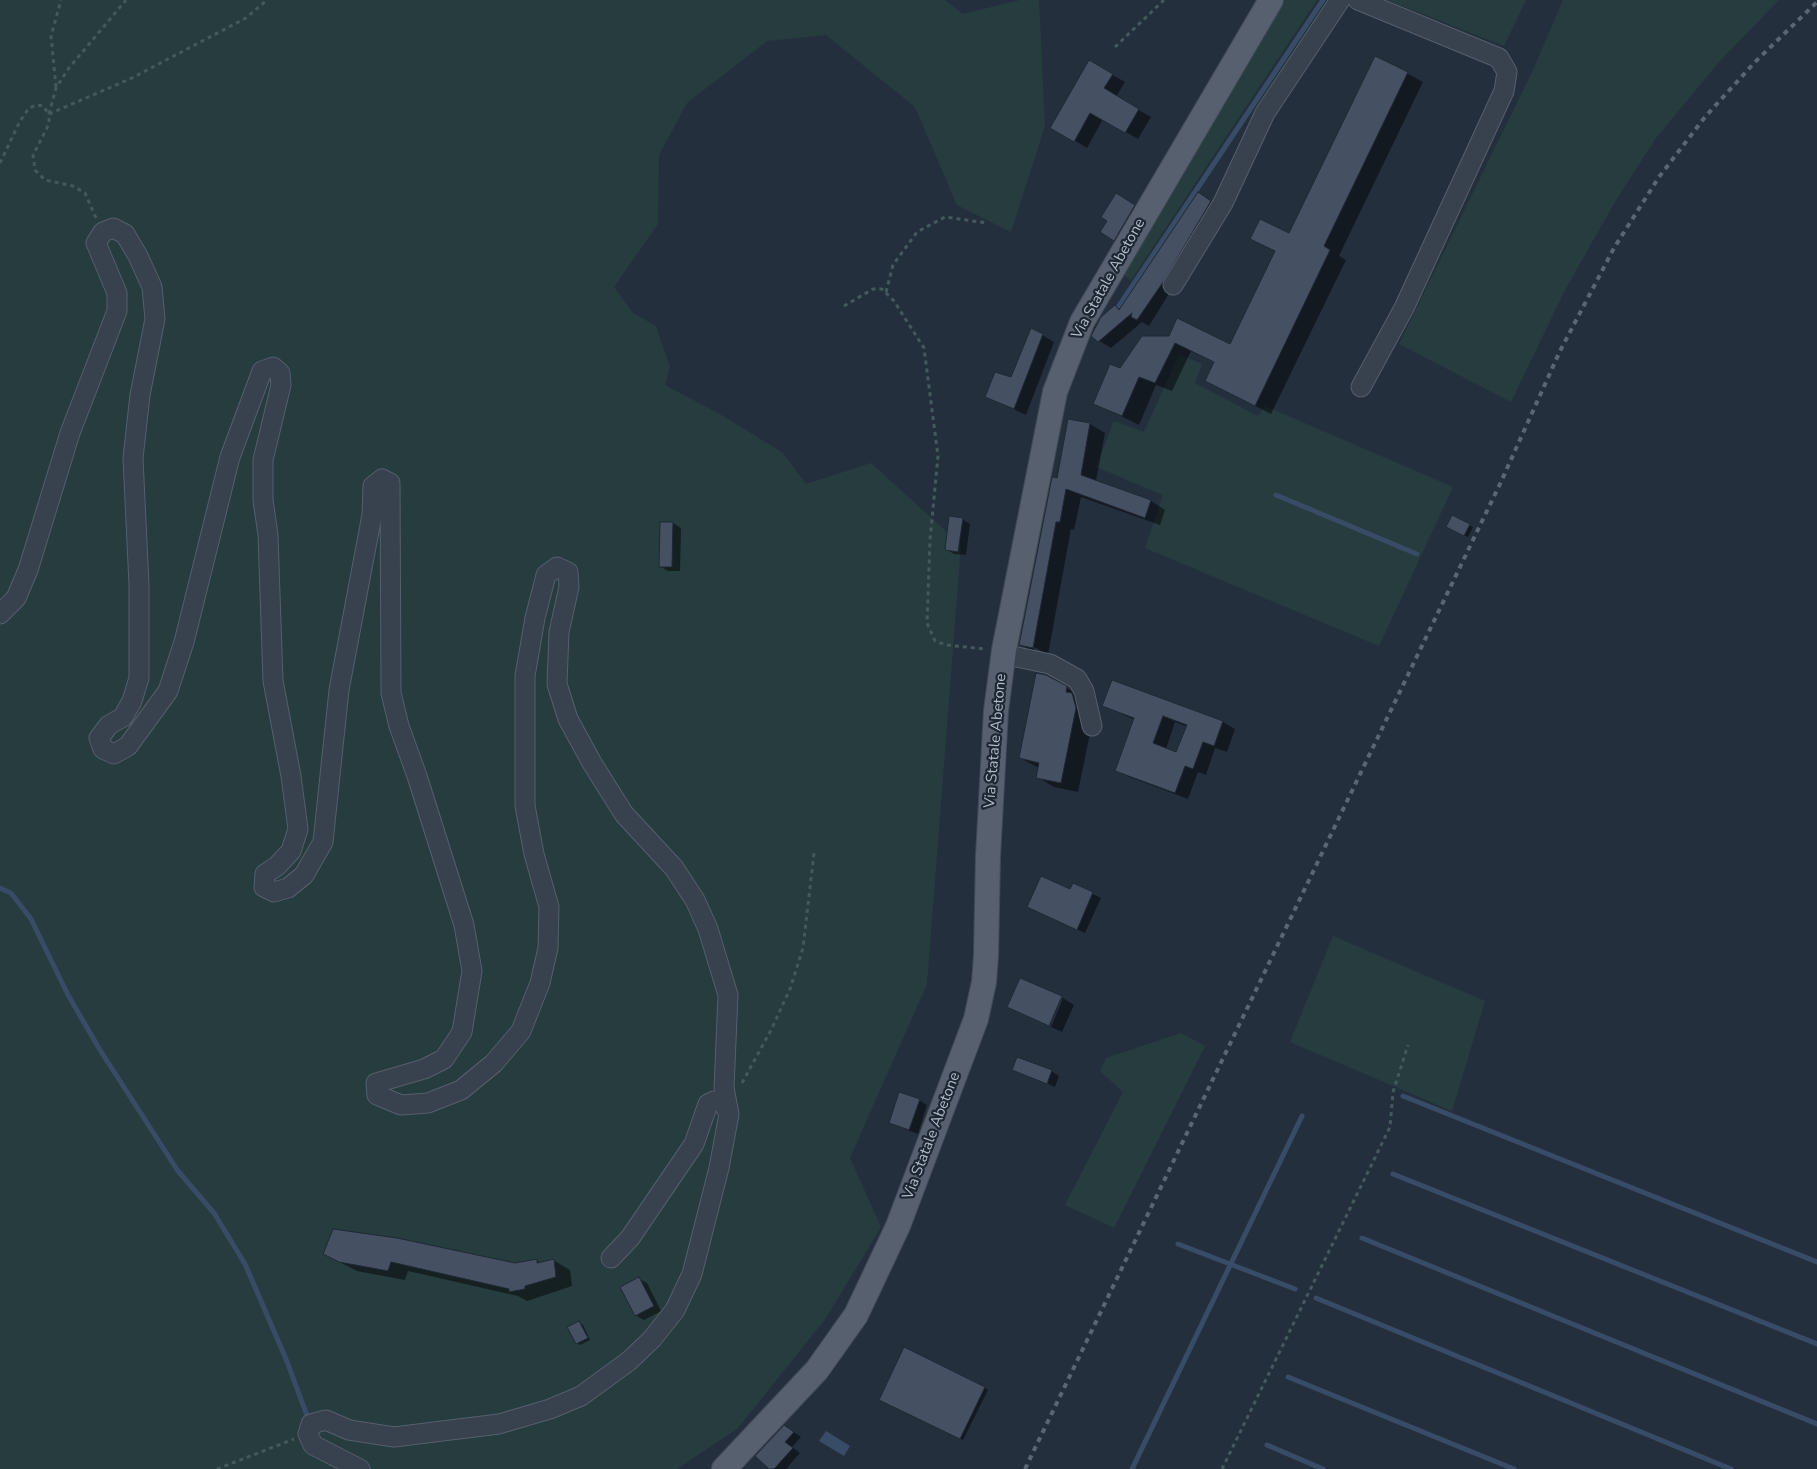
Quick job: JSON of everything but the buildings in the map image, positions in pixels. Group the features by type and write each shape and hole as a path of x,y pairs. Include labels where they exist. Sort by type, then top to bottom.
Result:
{"main road":[{"name":"Via Statale Abetone","path":"724,1469 817,1370 856,1315 898,1226 976,1019 984,982 986,956 992,758 1004,652 1050,410 1082,322 1271,0"}],"lane":[{"path":"1173,285 1223,203 1265,113 1340,0"},
{"path":"1358,0 1498,58 1507,72 1504,91 1408,299 1361,387"},
{"path":"0,614 16,598 28,570 70,433 117,311 116,293 96,244 102,232 113,228 125,234 138,256 152,287 155,319 140,394 134,458 140,585 139,678 132,701 123,717 109,725 99,738 103,749 114,754 128,746 168,691 184,642 230,457 262,371 273,367 280,373 280,385 264,460 263,500 268,535 273,681 291,776 298,829 291,851 277,866 265,874 264,887 274,892 288,888 304,875 324,842 339,690 372,515 374,486 382,479 390,483 391,693 399,726 417,776 464,925 472,971 462,1032 444,1059 424,1069 376,1083 377,1095 401,1105 428,1103 461,1090 494,1063 521,1031 540,983 548,948 549,908 534,854 525,806 525,676 534,618 546,575 557,567 568,572 569,587 559,632 557,684 568,719 592,763 624,814 674,868 695,900 708,929 728,995 724,1088 729,1114 719,1168 692,1274 675,1310 658,1332 628,1361 605,1380 581,1396 550,1409 499,1424 394,1437 349,1430 326,1420 311,1424 308,1434 313,1445 360,1469"},
{"path":"1004,652 1050,664 1077,679 1084,691 1092,726"},
{"path":"611,1258 630,1238 694,1144 708,1104 714,1101 722,1101 729,1114"}],"path":[{"path":"56,88 51,36 61,0"},
{"path":"102,232 85,193 73,186 45,180 35,170 34,155 49,124 49,114 56,88 69,68 126,0"},
{"path":"49,114 141,74 246,18 267,0"},
{"path":"1115,47 1164,0"},
{"path":"0,163 29,108 36,104 43,106 49,114"},
{"path":"886,292 893,265 917,232 945,217 987,223"},
{"path":"844,306 873,289 882,289 894,301 924,348 938,456 930,540 927,623 930,634 935,641 946,645 1004,652"},
{"path":"729,1114 744,1079 771,1030 790,989 804,948 814,853"},
{"path":"1222,1469 1390,1126 1393,1092 1408,1045"},
{"path":"218,1469 308,1434"}],"green space":[{"path":"0,0 945,0 963,14 1020,0 1039,0 1045,126 1011,232 957,205 915,107 826,35 767,41 687,103 659,155 658,224 614,287 633,313 656,326 670,367 665,385 723,416 783,453 806,484 871,463 961,545 927,984 850,1158 881,1227 826,1318 738,1428 677,1469 0,1469"},
{"path":"1280,0 1317,0 1131,280 1121,273 1184,172"},
{"path":"1387,0 1526,0 1504,46"},
{"path":"1563,0 1779,0 1719,62 1656,138 1616,200 1565,290 1511,402 1399,344 1533,70"},
{"path":"1179,354 1202,364 1195,383 1258,416 1265,406 1453,487 1379,646 1145,548 1163,495 1096,467 1114,421 1144,432"},
{"path":"1333,936 1485,1001 1452,1111 1290,1042"},
{"path":"1181,1033 1205,1046 1114,1228 1065,1205 1123,1092 1100,1071 1106,1058"}],"water":[{"path":"826,1431 850,1446 844,1456 819,1441"}],"waterway":[{"path":"1119,306 1323,0"},
{"path":"1276,495 1417,554"},
{"path":"0,888 11,893 31,919 68,995 100,1050 178,1171 214,1213 245,1264 286,1359 309,1421"},
{"path":"1403,1096 1817,1262"},
{"path":"1132,1469 1302,1116"},
{"path":"1393,1174 1817,1344"},
{"path":"1362,1238 1817,1424"},
{"path":"1178,1244 1295,1289"},
{"path":"1316,1298 1731,1469"},
{"path":"1288,1377 1514,1469"},
{"path":"1267,1445 1323,1469"}],"railway":[{"path":"1025,1469 1500,484 1560,351 1614,248 1659,177 1705,117 1755,62 1817,2"}]}
